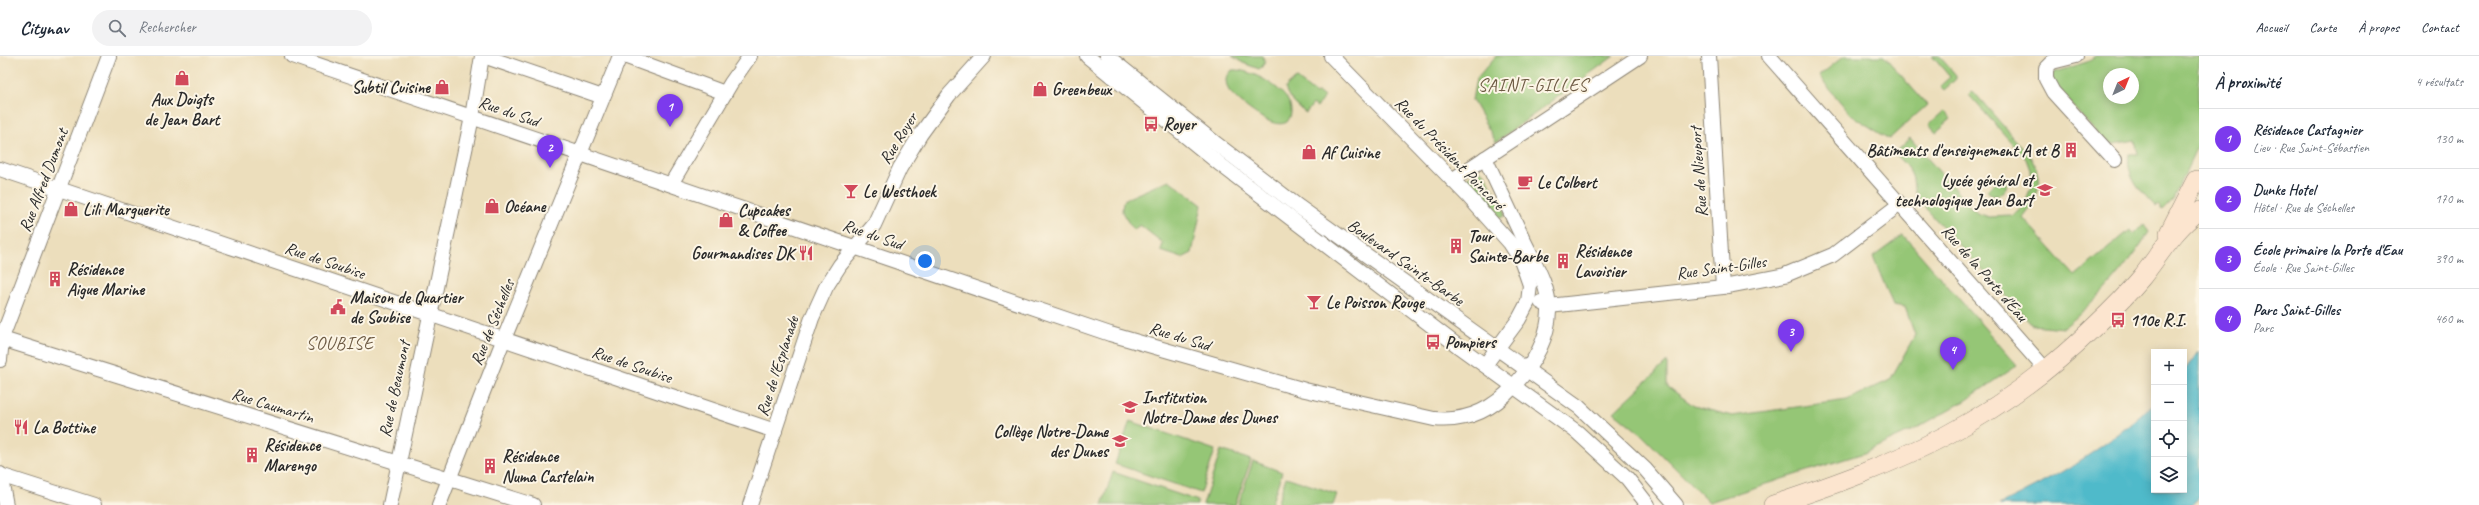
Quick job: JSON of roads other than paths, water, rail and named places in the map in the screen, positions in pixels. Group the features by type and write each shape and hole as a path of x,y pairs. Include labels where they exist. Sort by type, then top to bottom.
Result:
{"main road":[{"path":"2162,250 2174,222 2198,184"},
{"path":"1773,505 1856,477 1938,441 1997,407 2046,370 2118,303 2184,224 2199,211"}],"street":[{"name":"Rue Alfred Dumont","path":"0,360 1,341 109,56"},
{"name":"Rue du Sud","path":"292,56 1172,353 1305,390 1414,416 1445,420 1468,417 1492,405 1514,386 1543,343 1549,306"},
{"name":"Rue de Beaumont","path":"390,505 428,314 472,117 483,56"},
{"path":"483,56 603,97"},
{"name":"Rue de Séchelles","path":"439,505 504,340 620,56"},
{"path":"624,56 725,93"},
{"path":"671,184 725,93 750,56"},
{"name":"Rue Royer","path":"855,247 874,225 900,168 920,135 949,95 984,56"},
{"name":"Boulevard Sainte-Barbe","path":"1087,56 1205,152 1485,365 1552,413 1610,460 1631,482 1648,505"},
{"name":"Boulevard Sainte-Barbe","path":"1107,56 1283,195 1497,348 1589,416 1657,482 1676,505"},
{"name":"Rue du Président Poincaré","path":"1331,56 1452,180 1516,251 1527,272 1530,293 1522,315 1485,365"},
{"path":"1452,180 1640,56"},
{"name":"Rue de Nieuport","path":"1708,56 1723,287"},
{"name":"Rue de la Porte d'Eau","path":"1769,56 2046,370"},
{"path":"2076,56 2052,62 2046,68 2046,79 2053,92 2115,160"},
{"path":"1485,158 1545,287 1549,306"},
{"name":"Rue de Soubise","path":"0,169 774,431"},
{"name":"Rue Saint-Gilles","path":"1549,306 1723,287 1771,278 1819,262 1842,250 1900,204"},
{"name":"Rue de l'Esplanade","path":"750,505 820,297 834,272 855,247"},
{"path":"1530,293 1540,302 1549,306"},
{"name":"Rue Caumartin","path":"1,341 533,505"},
{"name":"Boulevard Sainte-Barbe","path":"1552,413 1587,433 1618,456 1641,479 1659,505"},
{"path":"6,505 0,475 94,505"}],"water":[{"path":"2199,351 2199,498 2191,505 1999,505 2041,484 2081,460 2119,433 2151,406 2151,493 2187,493 2187,367"}],"place":[{"name":"Aux Doigts de Jean Bart","path":"182,78"},
{"name":"Subtil Cuisine","path":"442,87"},
{"name":"Greenbeux","path":"1040,89"},
{"name":"Royer","path":"1151,124"},
{"name":"Résidence Castagnier","path":"670,127"},
{"name":"Bâtiments d'enseignement A et B","path":"2071,150"},
{"name":"Af Cuisine","path":"1309,152"},
{"name":"Dunke Hotel","path":"550,168"},
{"name":"Le Colbert","path":"1525,182"},
{"name":"Lycée général et technologique Jean Bart","path":"2045,190"},
{"name":"Le Westhoek","path":"851,191"},
{"name":"Océane","path":"492,206"},
{"name":"Lili Marguerite","path":"71,209"},
{"name":"Cupcakes & Coffee","path":"726,220"},
{"name":"Tour Sainte-Barbe","path":"1456,246"},
{"name":"Gourmandises DK","path":"806,253"},
{"name":"Résidence Lavoisier","path":"1563,261"},
{"name":"Résidence Aigue Marine","path":"55,279"},
{"name":"Le Poisson Rouge","path":"1314,302"},
{"name":"Maison de Quartier de Soubise","path":"338,307"},
{"name":"110e R.I.","path":"2118,320"},
{"name":"Pompiers","path":"1433,342"},
{"name":"École primaire la Porte d'Eau","path":"1791,352"},
{"name":"Parc Saint-Gilles","path":"1953,370"},
{"name":"Institution Notre-Dame des Dunes","path":"1130,407"},
{"name":"La Bottine","path":"21,427"},
{"name":"Collège Notre-Dame des Dunes","path":"1120,441"},
{"name":"Résidence Marengo","path":"252,455"},
{"name":"Résidence Numa Castelain","path":"490,466"}],"district":[{"name":"SAINT-GILLES","path":"1533,85"},
{"name":"SOUBISE","path":"340,343"}]}
